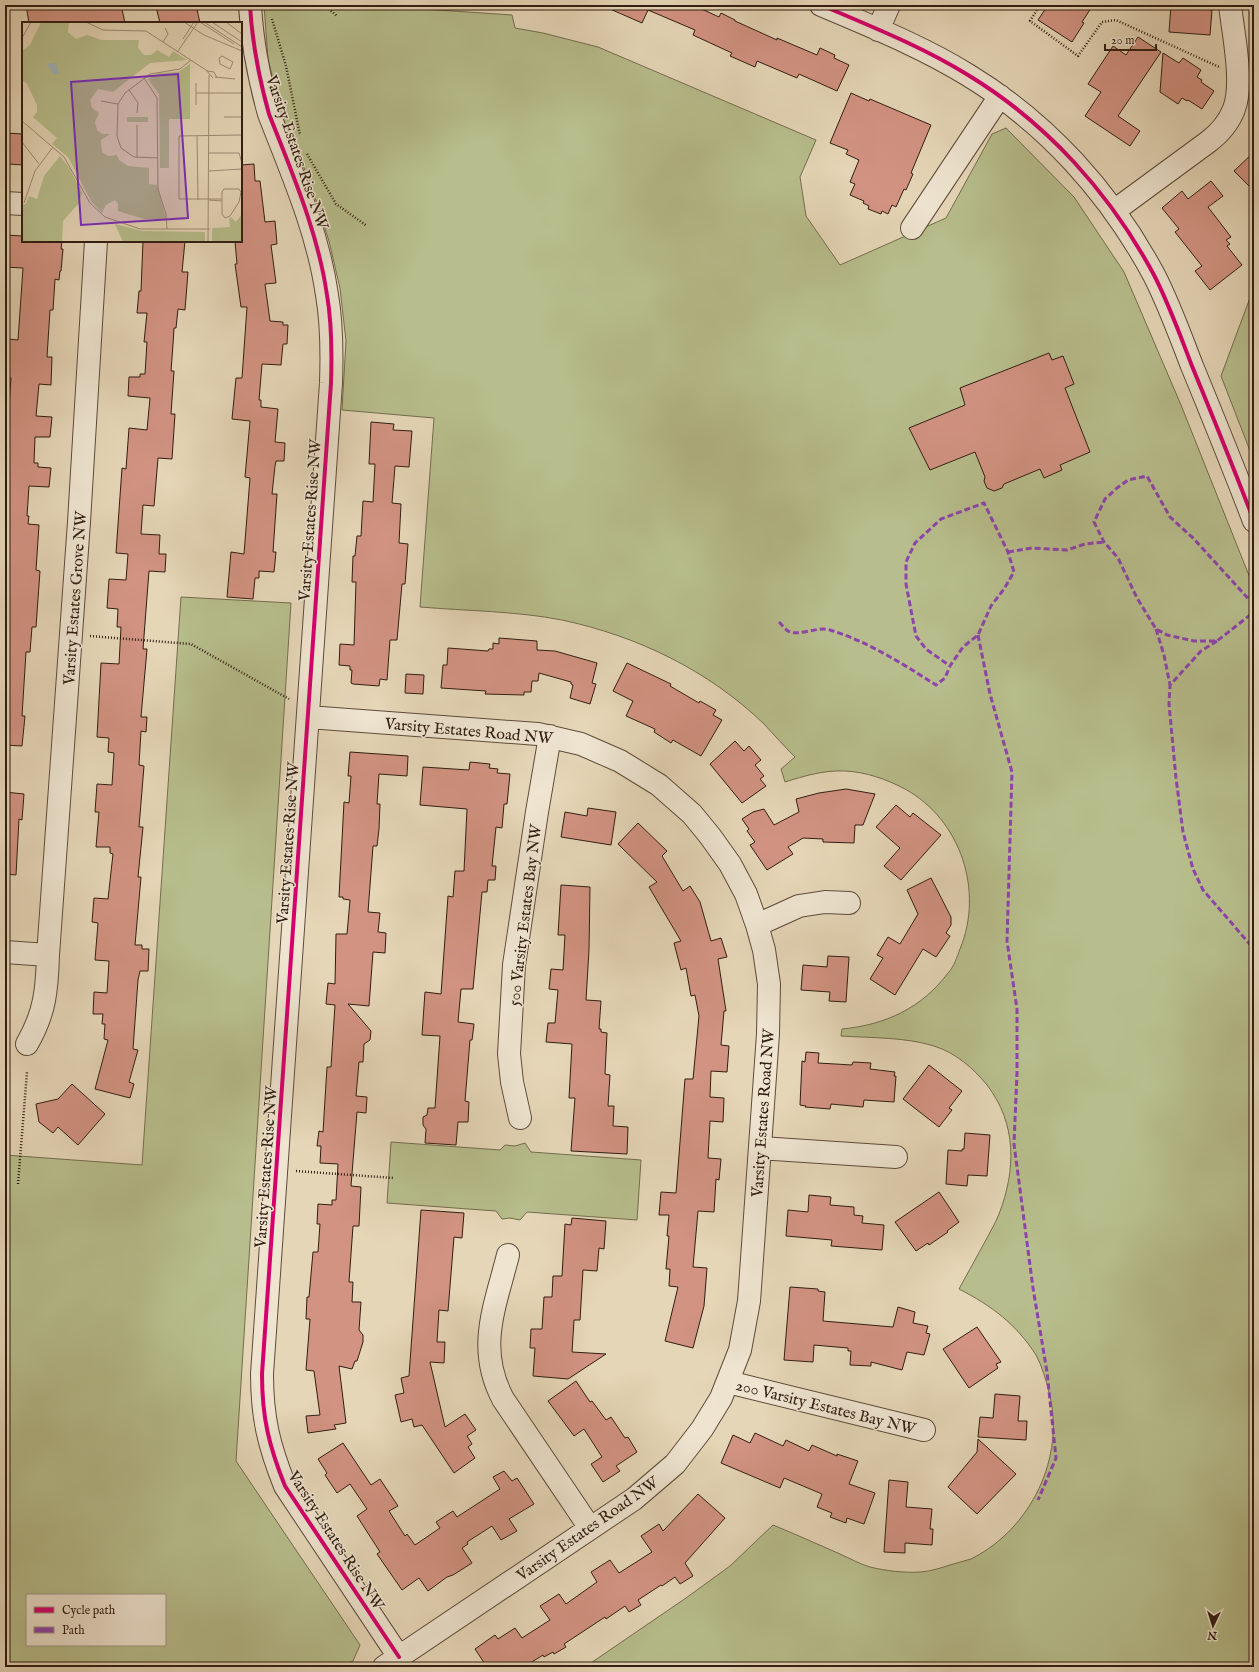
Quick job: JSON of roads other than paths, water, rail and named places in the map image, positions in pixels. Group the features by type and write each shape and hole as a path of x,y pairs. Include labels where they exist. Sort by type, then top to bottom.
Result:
{"street":[{"name":"Varsity Estates Rise NW","path":"250,5 255,58 264,95 317,246 328,296 331,328 331,383 302,709 277,1170 262,1374 263,1405 267,1435 274,1460 285,1486 391,1662"},
{"path":"821,5 922,49 948,63 1000,96 1021,112 1063,150 1099,190 1137,244 1162,291 1254,521"},
{"path":"878,30 889,5"},
{"path":"1114,211 1216,137 1226,125 1246,81 1230,5"},
{"path":"912,228 1000,96"},
{"path":"5,203 22,204"},
{"name":"Varsity Estates Grove NW","path":"27,1044 34,1032 44,1006 79,522 96,242"},
{"name":"Varsity Estates Road NW","path":"302,709 550,736 581,744 620,761 659,785 692,814 730,864 746,894 757,925 764,950 769,984 769,1010 749,1302 740,1350 721,1398 702,1429 675,1464 634,1499 391,1662"},
{"name":"500 Varsity Estates Bay NW","path":"520,1118 512,1082 509,1054 514,965 550,736"},
{"path":"757,925 798,906 825,902 849,903"},
{"path":"5,952 48,955"},
{"path":"760,1148 896,1157"},
{"path":"508,1255 488,1345 492,1373 496,1386 503,1399 590,1528"},
{"name":"200 Varsity Estates Bay NW","path":"728,1382 924,1430"}]}
